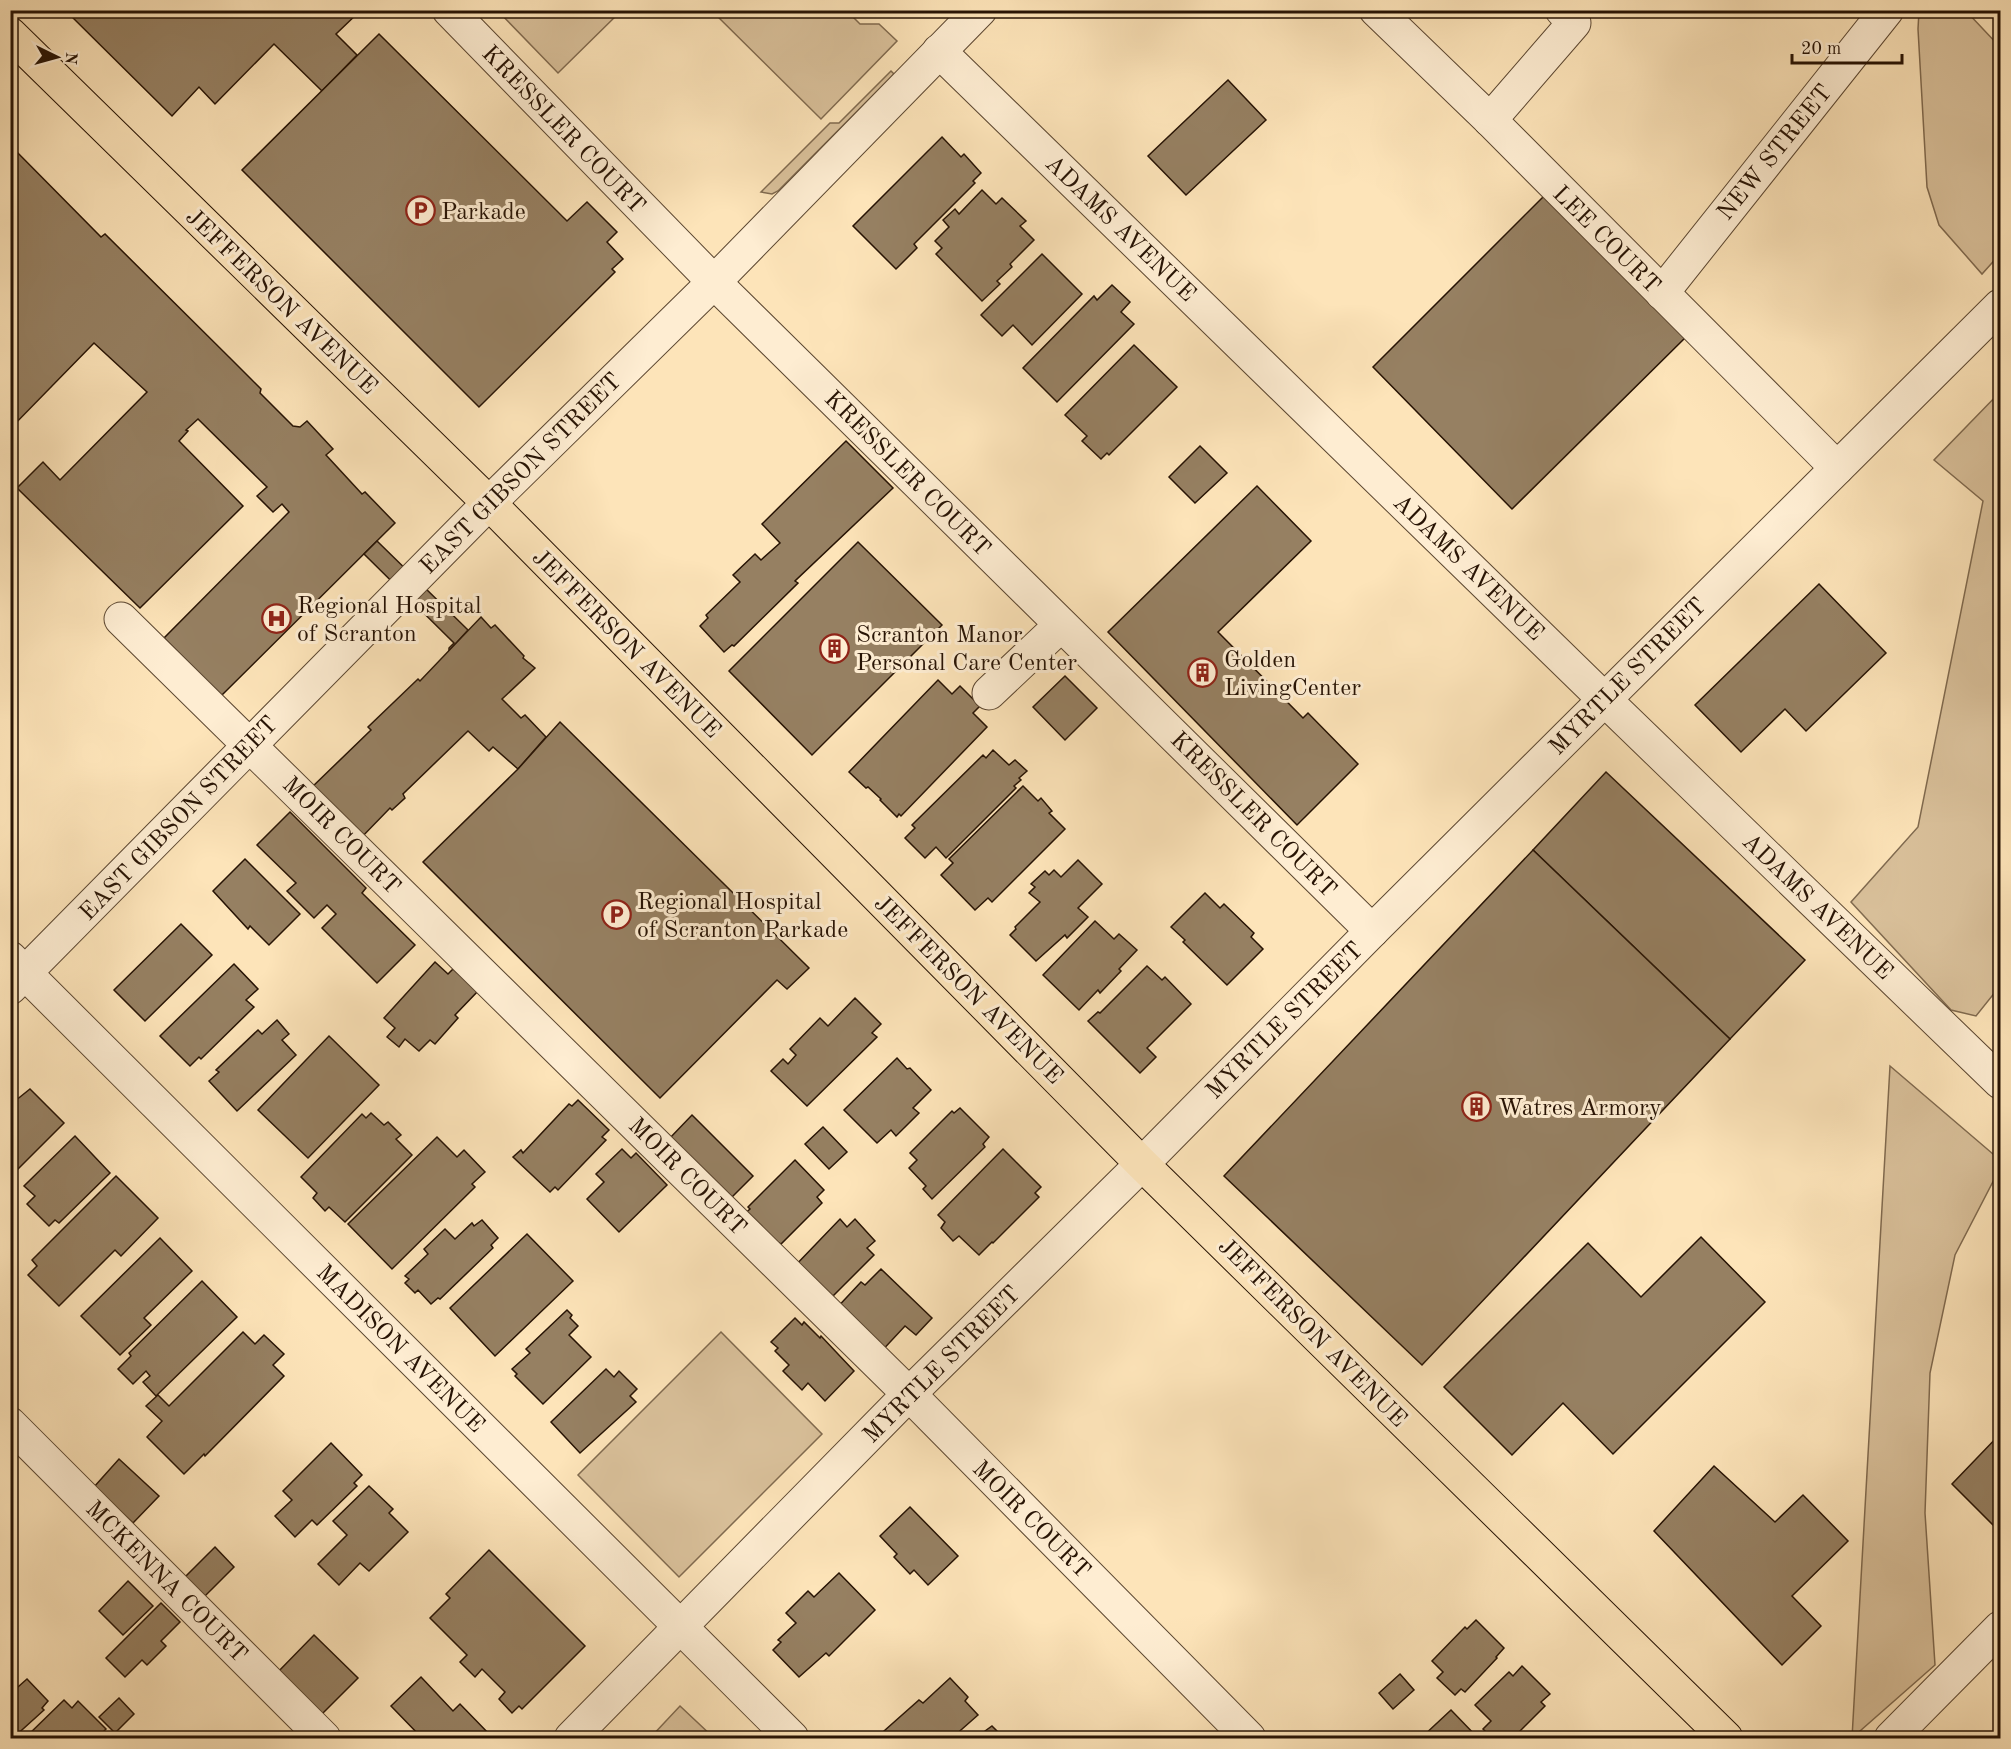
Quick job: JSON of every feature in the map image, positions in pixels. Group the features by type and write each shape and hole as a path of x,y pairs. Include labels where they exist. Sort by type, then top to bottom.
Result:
{"main road":[{"name":"JEFFERSON AVENUE","path":"10,34 489,503 1142,1164 1726,1738"}],"street":[{"name":"KRESSLER COURT","path":"448,10 714,282 1372,931"},
{"name":"EAST GIBSON STREET","path":"16,973 250,744 489,503 714,282 980,10"},
{"name":"LEE COURT","path":"1376,10 1490,120 1837,468"},
{"path":"1490,120 1574,23 1563,10"},
{"name":"NEW STREET","path":"1662,293 1887,10"},
{"name":"ADAMS AVENUE","path":"939,51 2001,1082"},
{"name":"MYRTLE STREET","path":"571,1738 909,1394 1142,1164 1604,699 2001,306"},
{"name":"MOIR COURT","path":"121,619 909,1394 1249,1738"},
{"path":"989,693 1061,625"},
{"name":"MADISON AVENUE","path":"16,973 792,1738"},
{"name":"MCKENNA COURT","path":"10,1424 324,1738"},
{"path":"1892,1738 2001,1628"}],"shaded area":[{"path":"498,11 621,11 558,73"},
{"path":"712,11 847,11 860,24 879,24 897,41 821,119"},
{"path":"1919,11 1966,11 2000,47 2000,254 1982,274 1939,225 1927,187 1918,29"},
{"path":"891,71 894,74 778,191 772,194 761,192 830,123 839,123"},
{"path":"2000,392 2000,986 1976,1016 1951,1010 1851,902 1918,827 1983,501 1934,460"},
{"path":"1890,1066 2000,1160 2000,1168 1955,1255 1930,1373 1925,1513 1935,1665 1852,1738"},
{"path":"721,1332 822,1434 679,1577 578,1475"},
{"path":"680,1706 714,1738 650,1738"}],"building":[{"path":"65,10 361,10 336,34 357,55 322,91 274,44 215,104 199,87 172,116"},
{"name":"Parkade","path":"379,34 567,221 587,202 617,232 607,242 623,259 612,269 615,272 479,407 242,170"},
{"path":"1228,80 1266,120 1186,195 1148,156"},
{"path":"942,137 961,157 964,154 981,173 973,181 975,183 914,244 917,248 896,269 853,226"},
{"path":"10,145 101,237 105,234 231,359 261,389 260,393 293,426 300,427 307,421 333,449 326,455 362,494 365,492 395,523 221,696 164,638 289,512 282,504 273,512 257,496 267,487 198,419 186,430 188,431 179,441 243,506 140,608 17,488 43,462 60,480 147,392 94,343 10,429"},
{"path":"982,190 996,204 1002,198 1026,221 1020,226 1034,240 1010,264 1012,267 997,281 1000,284 982,301 936,254 942,248 935,241 949,227 943,220 955,209 959,214"},
{"path":"1549,191 1690,333 1512,509 1373,367"},
{"path":"1042,254 1082,294 1032,345 1013,325 1002,336 981,315"},
{"path":"1112,285 1130,302 1121,312 1134,324 1057,402 1023,368 1094,296 1097,300"},
{"path":"1134,345 1177,387 1109,455 1107,453 1101,459 1082,441 1087,436 1065,415"},
{"path":"846,441 893,488 795,581 798,583 734,646 732,645 724,652 700,626 708,618 706,615 740,582 733,575 755,554 761,560 780,543 762,524"},
{"path":"1200,446 1227,473 1195,503 1169,477"},
{"name":"Golden LivingCenter","path":"1257,486 1311,541 1218,632 1303,718 1308,713 1358,764 1297,825 1108,632"},
{"path":"377,541 468,630 449,651 454,643 364,554"},
{"name":"Scranton Manor Personal Care Center","path":"858,542 942,625 812,755 729,671"},
{"path":"1819,584 1886,653 1806,731 1785,709 1741,752 1695,705"},
{"path":"481,617 491,628 495,625 524,656 523,658 535,668 502,699 521,718 525,715 546,737 518,769 493,747 489,751 468,731 403,794 405,798 392,810 390,808 359,840 309,790 371,730 368,727 418,679 420,681"},
{"path":"1065,676 1097,708 1065,740 1033,707"},
{"path":"938,680 952,694 960,686 980,706 973,713 987,727 901,816 899,814 897,817 881,799 849,772"},
{"name":"Regional Hospital of Scranton Parkade","path":"560,722 809,968 787,989 777,980 660,1098 423,862 518,769"},
{"path":"993,750 1009,765 1015,760 1027,771 1019,778 1021,780 1014,786 1016,788 946,858 936,847 925,858 905,838 915,828 912,825 983,755 986,758"},
{"path":"1606,772 1805,960 1730,1039 1533,850"},
{"path":"1023,786 1038,801 1041,798 1052,811 1049,813 1065,829 992,902 988,898 975,910 941,875 953,863 949,859"},
{"path":"290,812 366,888 362,893 415,945 377,983 322,928 336,914 327,905 314,918 287,891 296,883 257,845"},
{"name":"Watres Armory","path":"1533,850 1730,1039 1422,1365 1224,1176"},
{"path":"245,859 300,914 269,945 250,926 248,929 213,891"},
{"path":"1078,860 1102,884 1078,908 1088,917 1067,938 1065,935 1036,961 1010,935 1040,902 1029,893 1035,887 1031,884 1045,871 1049,875 1054,870 1061,877"},
{"path":"1205,893 1220,908 1224,904 1254,933 1251,937 1263,949 1227,985 1171,927"},
{"path":"1095,921 1114,939 1119,934 1137,950 1100,993 1098,990 1079,1010 1043,975"},
{"path":"181,924 212,955 145,1021 114,990"},
{"path":"435,962 448,974 453,969 478,991 455,1015 458,1018 435,1044 430,1040 419,1051 405,1039 399,1047 387,1037 395,1028 384,1018"},
{"path":"234,964 258,989 246,1000 254,1007 201,1059 199,1057 190,1066 160,1036"},
{"path":"1147,966 1162,980 1165,977 1191,1004 1147,1048 1156,1057 1140,1073 1088,1021 1098,1012 1100,1013"},
{"path":"855,998 881,1024 872,1033 877,1037 807,1106 771,1071 783,1059 788,1064 796,1055 790,1049 820,1018 828,1026"},
{"path":"277,1020 289,1034 282,1040 296,1055 237,1111 209,1081 219,1072 216,1070 258,1030 262,1034"},
{"path":"329,1036 379,1085 308,1158 258,1110"},
{"path":"897,1058 931,1090 913,1108 919,1113 896,1136 891,1130 877,1143 844,1110"},
{"path":"30,1089 64,1123 10,1177 10,1105"},
{"path":"578,1100 609,1130 602,1137 606,1140 558,1190 555,1187 550,1192 513,1157 521,1150 523,1153 569,1104 572,1106"},
{"path":"960,1108 989,1137 983,1144 985,1147 932,1199 923,1189 926,1186 909,1168 917,1160 910,1153 952,1111 954,1113"},
{"path":"371,1113 384,1125 388,1122 401,1135 396,1139 412,1155 345,1222 329,1207 325,1211 313,1198 317,1193 301,1177 362,1114 366,1118"},
{"path":"692,1115 753,1176 730,1199 669,1139"},
{"path":"823,1127 847,1152 829,1169 805,1144"},
{"path":"75,1136 110,1173 59,1223 55,1220 49,1226 27,1204 35,1196 24,1186"},
{"path":"437,1137 457,1157 464,1150 485,1172 472,1184 475,1187 392,1269 348,1224"},
{"path":"622,1149 631,1158 636,1153 667,1185 619,1232 587,1199 604,1182 596,1174"},
{"path":"1003,1149 1041,1187 1035,1193 1039,1197 979,1255 959,1236 953,1241 941,1228 945,1222 938,1215"},
{"path":"795,1160 824,1190 817,1197 822,1203 781,1244 779,1243 773,1249 741,1217"},
{"path":"116,1176 158,1218 121,1256 115,1250 59,1306 28,1275 37,1266 32,1260"},
{"path":"840,1219 847,1227 855,1219 875,1241 867,1248 874,1255 826,1303 792,1269"},
{"path":"482,1220 498,1238 491,1245 493,1248 440,1299 438,1298 431,1304 418,1290 415,1293 405,1283 409,1279 405,1276 428,1254 424,1249 445,1229 455,1239 472,1223 474,1226"},
{"path":"527,1234 573,1281 495,1356 450,1308"},
{"path":"1701,1237 1765,1302 1613,1454 1563,1403 1512,1455 1444,1387 1588,1243 1641,1297"},
{"path":"160,1238 192,1271 144,1318 151,1325 120,1355 81,1316"},
{"path":"881,1269 932,1318 916,1335 905,1326 878,1355 833,1312 861,1282 865,1285"},
{"path":"202,1281 237,1317 156,1396 143,1382 150,1376 146,1371 133,1384 118,1369 131,1356 129,1353"},
{"path":"567,1310 572,1315 570,1318 578,1326 569,1335 591,1357 543,1404 515,1376 517,1374 512,1369 530,1353 526,1349"},
{"path":"795,1318 802,1325 804,1322 820,1338 821,1336 854,1371 825,1401 808,1383 802,1390 783,1371 789,1365 775,1351 778,1348 771,1342"},
{"path":"243,1332 255,1344 264,1335 284,1354 273,1365 284,1376 205,1456 204,1454 184,1474 147,1437 162,1421 146,1406 158,1395 169,1406"},
{"path":"606,1369 614,1377 619,1371 637,1389 630,1396 636,1402 580,1453 551,1422"},
{"path":"2000,1434 2000,1532 1952,1484"},
{"path":"331,1443 362,1475 354,1483 357,1486 317,1525 312,1520 295,1537 275,1516 292,1500 283,1491"},
{"path":"119,1459 159,1496 133,1523 94,1487"},
{"path":"1714,1466 1775,1522 1803,1495 1848,1541 1792,1596 1821,1626 1782,1665 1654,1531"},
{"path":"369,1486 393,1509 389,1513 408,1532 369,1571 360,1563 339,1585 318,1564 347,1535 333,1521"},
{"path":"910,1507 958,1556 928,1585 914,1570 910,1574 894,1557 897,1554 880,1536"},
{"path":"215,1547 234,1567 203,1598 184,1578"},
{"path":"489,1550 585,1646 522,1709 519,1706 512,1713 499,1699 505,1692 482,1669 475,1677 460,1662 467,1655 430,1618 450,1598 446,1594"},
{"path":"839,1573 875,1610 829,1656 826,1653 799,1677 773,1650 781,1642 778,1640 796,1623 786,1613 808,1591 814,1597"},
{"path":"128,1581 153,1606 123,1635 99,1611"},
{"path":"161,1603 180,1622 161,1641 166,1646 147,1665 142,1660 125,1677 106,1658"},
{"path":"1476,1620 1504,1648 1465,1692 1461,1689 1455,1695 1437,1678 1443,1672 1432,1661 1465,1627 1467,1629"},
{"path":"314,1635 358,1678 319,1717 276,1674"},
{"path":"1522,1666 1550,1694 1541,1702 1545,1706 1513,1738 1492,1738 1483,1729 1491,1721 1475,1705 1509,1672 1513,1676"},
{"path":"1400,1674 1414,1690 1393,1709 1379,1693"},
{"path":"421,1677 453,1711 460,1704 493,1738 422,1738 391,1706"},
{"path":"950,1678 968,1697 965,1701 978,1715 954,1738 891,1738 884,1731 919,1700 923,1703"},
{"path":"27,1679 48,1701 42,1708 44,1710 13,1738 10,1738 10,1694"},
{"path":"119,1698 134,1714 115,1733 99,1717"},
{"path":"64,1700 72,1708 78,1701 106,1729 97,1738 25,1738"},
{"path":"1451,1710 1478,1738 1421,1738"},
{"path":"992,1726 1004,1738 977,1738 985,1731"}],"place":[{"name":"Parkade","path":"420,211"},
{"name":"Regional Hospital of Scranton","path":"276,619"},
{"name":"Scranton Manor Personal Care Center","path":"835,648"},
{"name":"Golden LivingCenter","path":"1203,673"},
{"name":"Regional Hospital of Scranton Parkade","path":"616,915"},
{"name":"Watres Armory","path":"1477,1107"}]}
